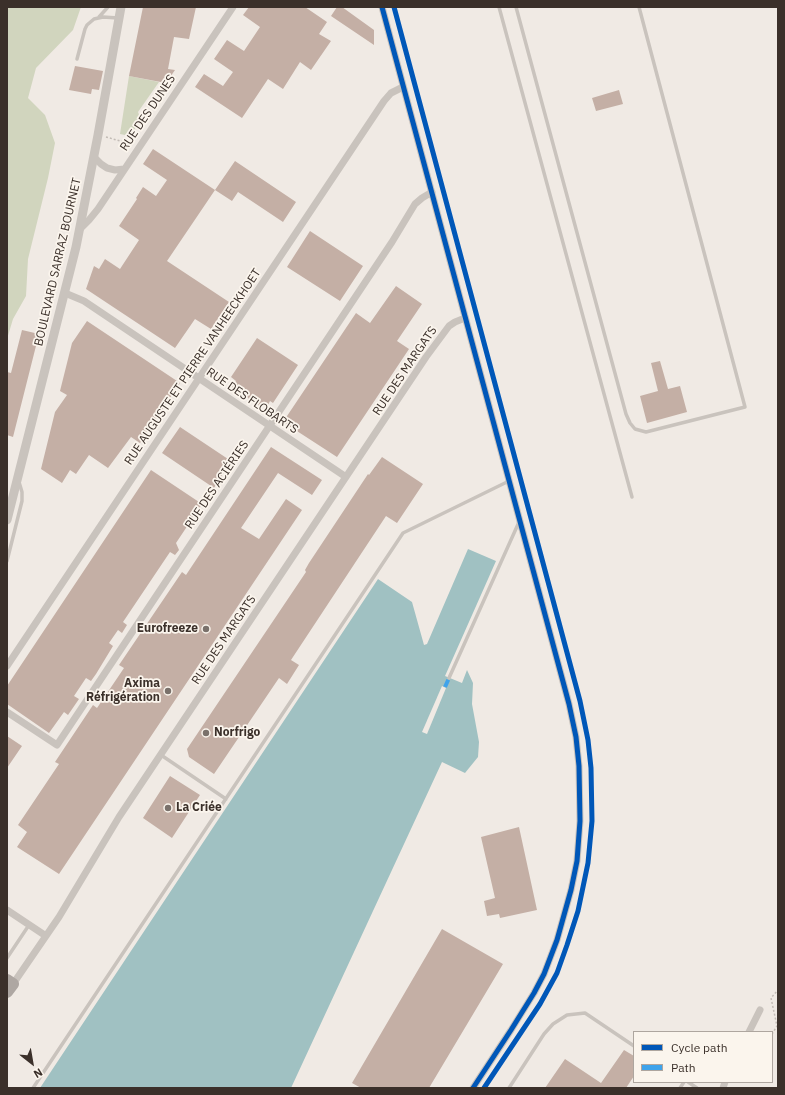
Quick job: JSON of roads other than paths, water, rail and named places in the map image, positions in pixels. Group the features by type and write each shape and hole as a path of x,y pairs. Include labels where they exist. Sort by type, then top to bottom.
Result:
{"street":[{"name":"BOULEVARD SARRAZ BOURNET","path":"7,520 80,229 121,7"},
{"name":"RUE DES DUNES","path":"80,229 94,214 233,7"},
{"path":"382,7 402,87 432,192 573,721 579,766 580,821 574,880 560,930 540,982 473,1088"},
{"name":"RUE AUGUSTE ET PIERRE VANHEECKHOET","path":"7,666 384,101 391,93 402,87"},
{"path":"94,157 107,168 115,170 124,169"},
{"name":"RUE DES ACIÉRIES","path":"7,712 57,744 392,242 415,204 432,192"},
{"name":"RUE DES FLOBARTS","path":"64,293 84,301 346,477"},
{"name":"RUE DES MARGATS","path":"9,985 59,917 118,818 441,336 452,324 465,318"},
{"path":"7,910 46,936"},
{"path":"750,1031 760,1010"}],"lane":[{"path":"98,18 108,7"},
{"path":"499,7 632,497"},
{"path":"516,7 626,414 632,426 639,431 646,432 746,407 639,7"},
{"path":"78,59 85,29 90,22 98,18 110,16 119,18"},
{"path":"7,561 22,501 22,492 17,480"},
{"path":"33,1088 403,533 509,480"},
{"path":"449,678 520,521"},
{"path":"160,755 226,799"},
{"path":"7,958 29,925"},
{"path":"509,1088 544,1034 553,1024 567,1015 586,1013 633,1045"}],"water":[{"path":"468,549 496,561 445,676 462,683 467,670 473,683 472,704 479,742 478,757 465,773 442,762 291,1088 40,1088 378,579 412,602 424,645 427,644"}],"place":[{"name":"Eurofreeze","path":"206,629"},
{"name":"Axima Réfrigération","path":"168,691"},
{"name":"Norfrigo","path":"206,733"},
{"name":"La Criée","path":"168,808"}]}
